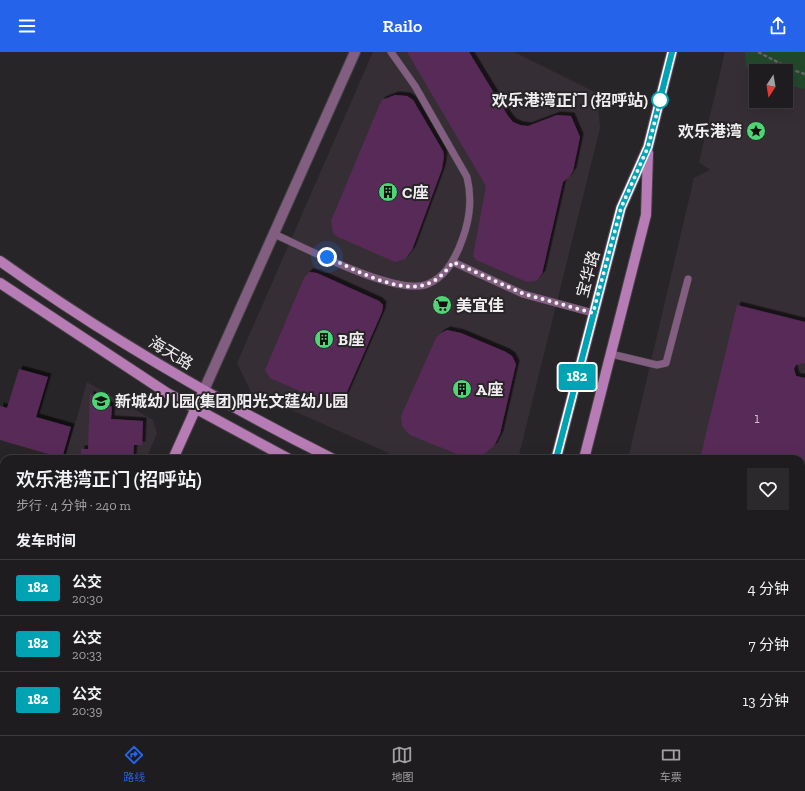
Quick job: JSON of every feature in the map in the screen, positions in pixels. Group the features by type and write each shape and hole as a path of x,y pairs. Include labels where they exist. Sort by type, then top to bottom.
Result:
{"main road":[{"name":"宝华路","path":"557,455 621,208 648,147 672,52"},
{"name":"宝华路","path":"585,455 646,215 648,147"},
{"name":"海天路","path":"0,261 39,289 204,390 280,433 325,455"},
{"path":"0,283 167,393 282,455"},
{"path":"175,455 204,390"}],"street":[{"path":"204,390 355,52"}],"lane":[{"path":"274,234 366,274 402,285 426,285 438,279 453,262 467,225 471,206 467,177 415,86 391,52"},
{"path":"453,262 524,294 593,313"},
{"path":"611,354 656,366 666,363 688,279"}],"path":[{"path":"758,52 793,70 805,74"}],"shaded area":[{"path":"373,52 514,52 597,93 600,128 519,455 393,455 251,392 237,363"},
{"path":"725,52 805,52 805,455 629,455 694,178 710,170 699,162"},
{"name":"新城幼儿园(集团)阳光文莛幼儿园","path":"87,382 153,420 157,433 148,455 66,455"}],"green space":[{"path":"745,52 805,52 805,89 793,86 793,64 749,64 749,70 746,65"}],"building":[{"path":"407,52 469,52 508,116 513,122 520,125 528,126 557,115 571,116 580,137 573,171 563,182 542,274 536,281 527,282 476,260 473,256 486,186"},
{"name":"C座","path":"395,95 407,96 413,100 443,151 444,156 442,169 412,250 405,259 395,262 338,237 333,233 331,221 382,100"},
{"name":"B座","path":"309,272 317,273 379,301 383,305 382,312 343,401 339,405 332,405 270,378 265,370 304,278"},
{"path":"737,305 805,322 805,363 796,365 794,369 796,376 805,378 805,455 701,455"},
{"name":"A座","path":"447,330 461,333 506,352 512,356 516,364 500,434 494,446 483,455 457,454 410,435 402,426 401,416 436,338"},
{"path":"19,369 48,377 36,417 71,427 63,455 52,455 0,440 0,406 7,408"},
{"path":"90,394 112,407 111,419 143,421 142,445 134,445 133,455 81,455 81,449 88,449"}],"bus line":[{"name":"182","path":"557,455 621,208 648,147 672,52"}],"place":[{"name":"欢乐港湾正门 (招呼站)","path":"660,100"},
{"name":"欢乐港湾","path":"756,131"},
{"name":"C座","path":"388,192"},
{"name":"美宜佳","path":"442,305"},
{"name":"B座","path":"324,339"},
{"name":"A座","path":"462,389"},
{"name":"新城幼儿园(集团)阳光文莛幼儿园","path":"101,401"}],"route":[{"path":"327,257 388,282 416,286 426,285 438,279 453,262 540,300 593,313 621,208 648,147 662,94 660,100"}]}
